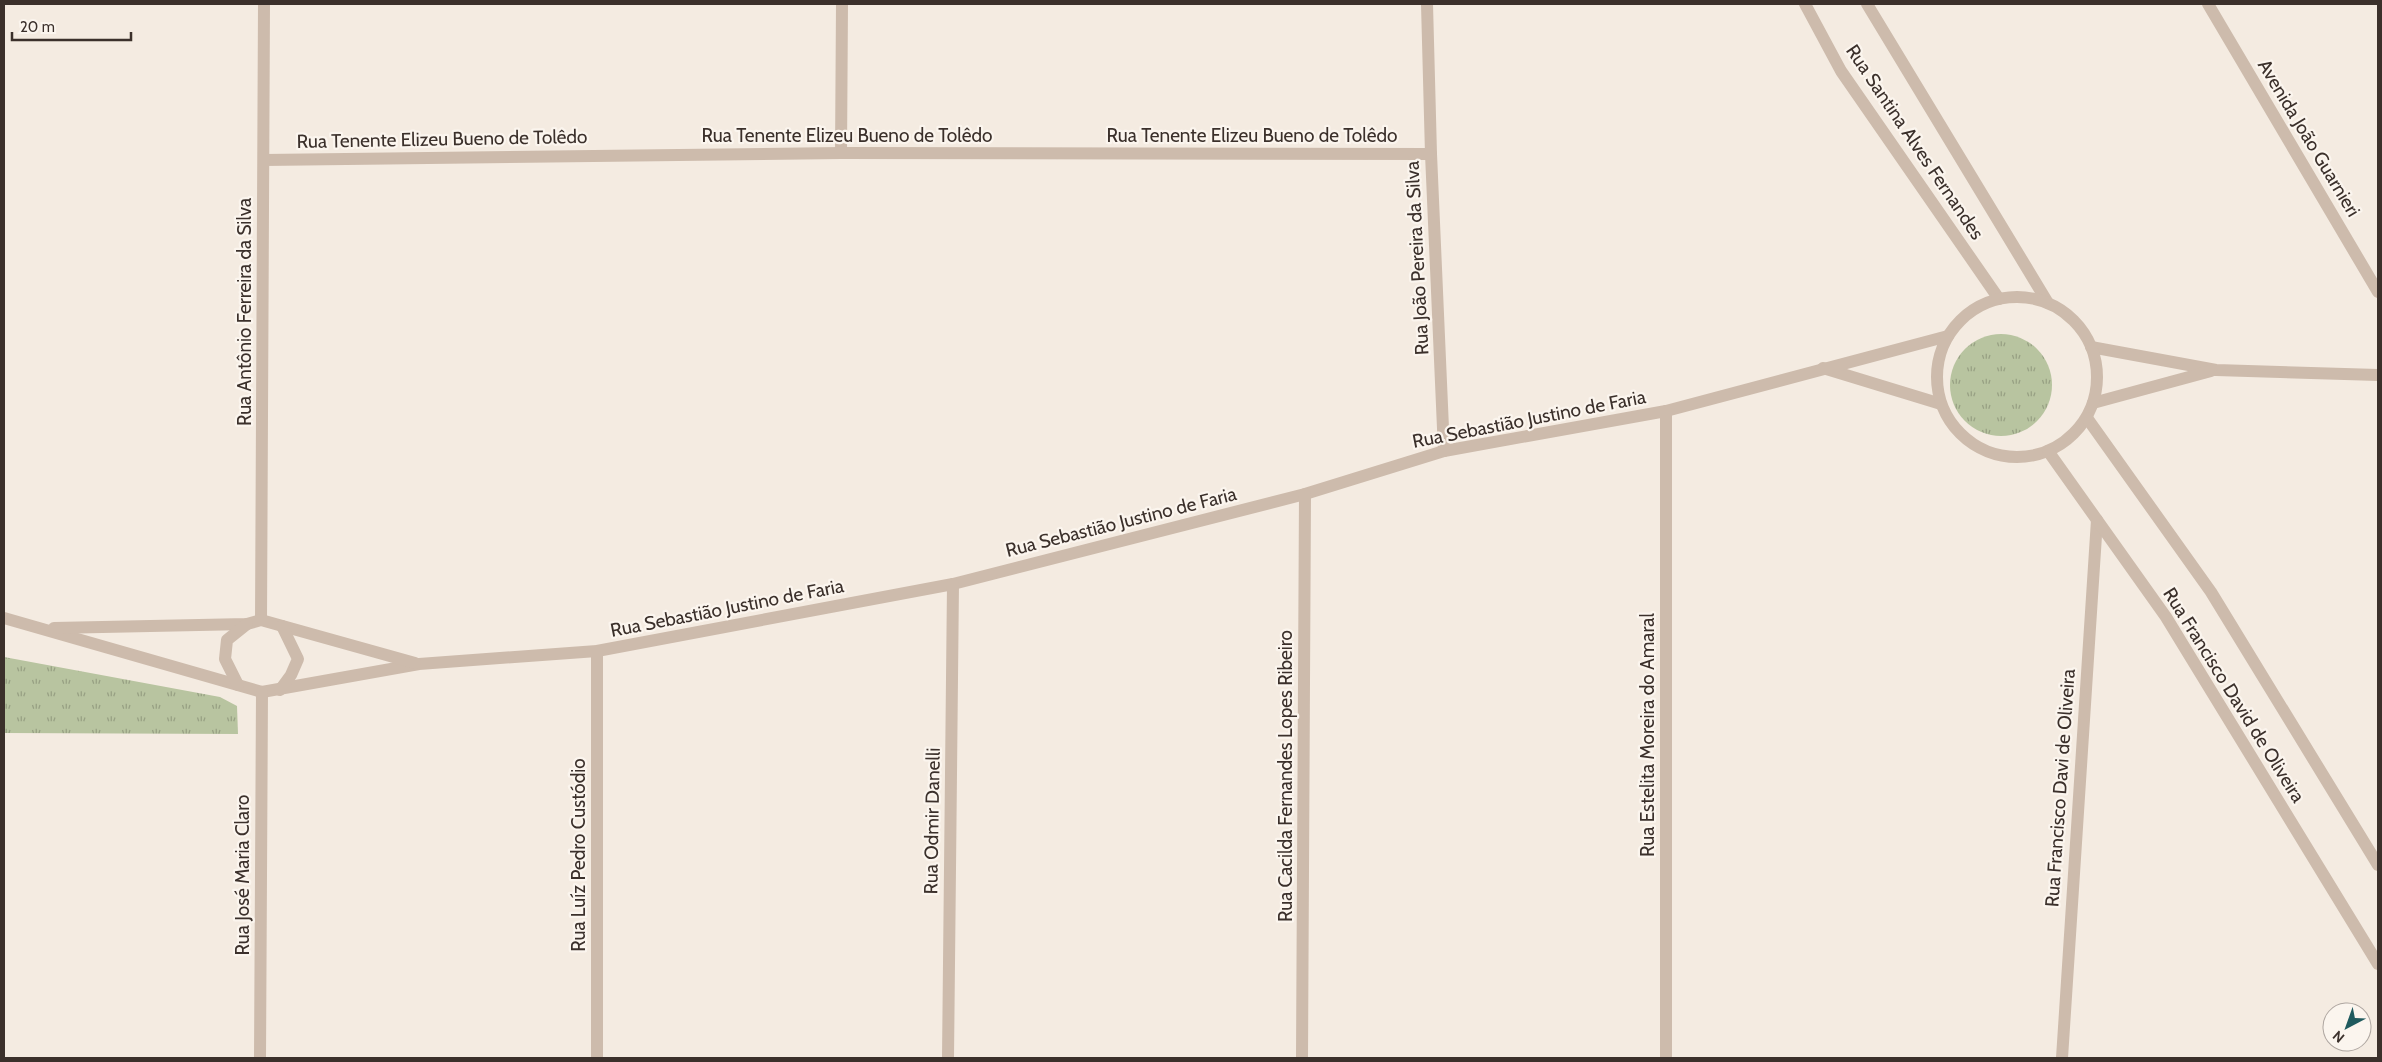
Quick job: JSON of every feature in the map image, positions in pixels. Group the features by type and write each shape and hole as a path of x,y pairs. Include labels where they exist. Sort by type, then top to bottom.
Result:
{"street":[{"name":"Rua Antônio Ferreira da Silva","path":"261,620 264,4"},
{"path":"841,153 842,4"},
{"name":"Rua João Pereira da Silva","path":"1427,4 1431,154 1444,451"},
{"name":"Rua Santina Alves Fernandes","path":"1805,4 1840,71 1999,299"},
{"name":"Rua Santina Alves Fernandes","path":"1867,4 2048,303"},
{"name":"Avenida João Guarnieri","path":"2208,4 2378,292"},
{"name":"Rua Tenente Elizeu Bueno de Tolêdo","path":"264,160 841,153 1431,154"},
{"path":"2024,297 2048,303 2066,314 2081,329 2091,348 2097,375 2093,403 2087,418 2070,438 2048,452 2022,457 1997,455 1972,445 1954,427 1941,404 1936,381 1938,357 1948,336 1961,318 1979,306 1999,299 2024,297"},
{"name":"Rua Sebastião Justino de Faria","path":"4,618 262,692 418,664 597,651 953,584 1305,494 1444,451 1666,411 1948,336"},
{"path":"2091,348 2216,370 2378,375"},
{"path":"1823,368 1941,404"},
{"path":"2093,403 2216,370"},
{"name":"Rua Estelita Moreira do Amaral","path":"1666,411 1666,1058"},
{"name":"Rua Francisco David de Oliveira","path":"2087,418 2210,592 2378,865"},
{"name":"Rua Francisco David de Oliveira","path":"2048,452 2166,617 2378,964"},
{"name":"Rua Cacilda Fernandes Lopes Ribeiro","path":"1302,1058 1305,494"},
{"name":"Rua Francisco Davi de Oliveira","path":"2062,1058 2096,520"},
{"name":"Rua Odmir Danelli","path":"948,1058 953,584"},
{"name":"Rua Sebastião Justino de Faria","path":"40,628 247,624 261,620 418,664"},
{"name":"Rua Sebastião Justino de Faria","path":"238,685 225,659 228,640 247,624"},
{"path":"280,690 291,675 298,660 282,626"},
{"name":"Rua Luíz Pedro Custódio","path":"597,651 597,1058"},
{"name":"Rua José Maria Claro","path":"260,1058 262,692"}],"green space":[{"path":"2001,334 2020,338 2037,349 2048,366 2052,385 2048,404 2037,421 2020,432 2001,436 1982,432 1965,421 1954,404 1950,385 1954,366 1965,349 1982,338"},
{"path":"4,657 220,697 237,706 238,734 4,733"}]}
